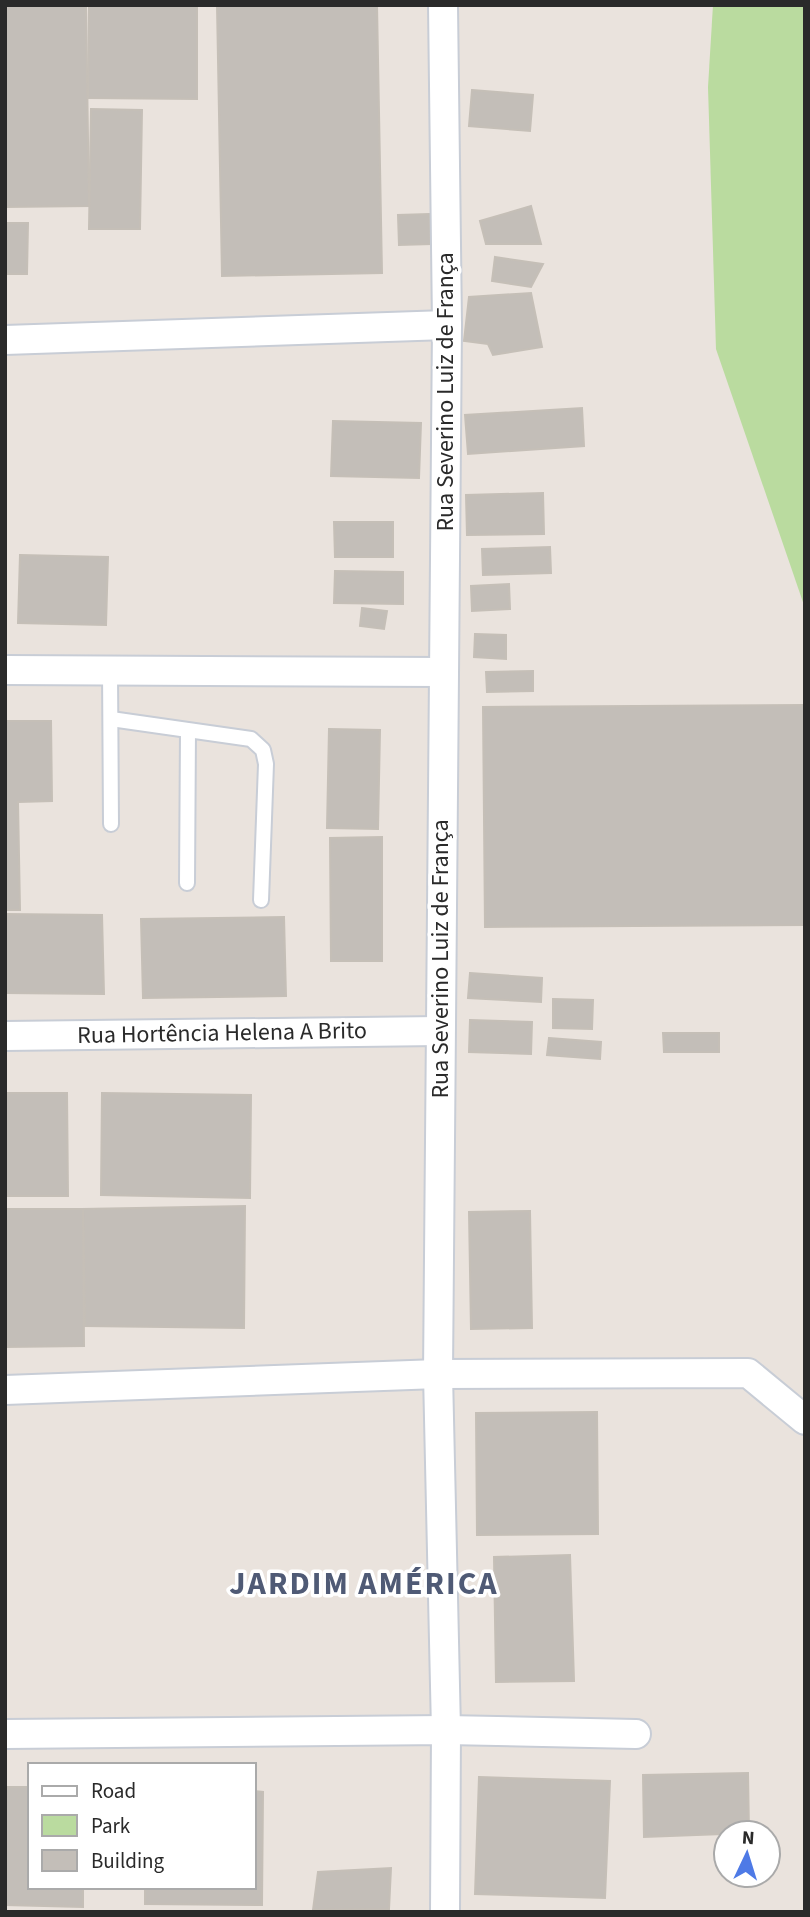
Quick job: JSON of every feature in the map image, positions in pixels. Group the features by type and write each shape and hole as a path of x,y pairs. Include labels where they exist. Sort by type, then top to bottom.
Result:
{"street":[{"name":"Rua Severino Luiz de França","path":"443,5 447,325 438,1374 446,1730 445,1912"},
{"path":"5,340 447,325"},
{"path":"5,670 443,672"},
{"name":"Rua Hortência Helena A Brito","path":"5,1036 440,1031"},
{"path":"5,1390 438,1374 748,1373 805,1420"},
{"path":"5,1734 446,1730 636,1734"}],"lane":[{"path":"110,670 111,824"},
{"path":"111,719 251,739 263,750 266,764 261,900"},
{"path":"187,883 188,731"}],"green space":[{"path":"713,5 805,5 805,608 716,349 708,87"}],"building":[{"path":"5,5 86,5 89,206 5,207"},
{"path":"89,5 197,5 197,99 88,98"},
{"path":"217,5 377,5 382,273 222,276"},
{"path":"472,90 533,95 530,131 469,126"},
{"path":"91,109 142,110 140,229 89,229"},
{"path":"531,206 541,244 486,244 480,221"},
{"path":"429,214 431,244 399,245 398,215"},
{"path":"5,223 28,223 27,274 5,274"},
{"path":"495,257 543,264 531,287 492,281"},
{"path":"531,293 542,347 493,355 488,344 464,341 469,297"},
{"path":"582,408 584,446 468,454 465,415"},
{"path":"333,421 421,423 419,478 331,476"},
{"path":"543,493 544,534 467,535 466,495"},
{"path":"334,522 393,522 393,557 335,557"},
{"path":"550,547 551,573 483,575 482,549"},
{"path":"20,555 108,557 106,625 18,623"},
{"path":"335,571 403,572 403,604 334,603"},
{"path":"509,584 510,609 472,611 471,586"},
{"path":"362,608 387,611 384,629 360,626"},
{"path":"475,634 506,635 506,659 474,657"},
{"path":"533,671 533,691 487,692 486,672"},
{"path":"805,705 805,925 485,927 483,707"},
{"path":"5,721 51,721 52,801 18,802 20,910 5,910"},
{"path":"329,729 380,730 378,829 327,828"},
{"path":"382,837 382,961 331,961 330,838"},
{"path":"5,914 102,915 104,994 5,993"},
{"path":"284,917 286,996 143,998 141,919"},
{"path":"470,973 542,978 541,1002 468,998"},
{"path":"553,999 593,1000 592,1029 553,1028"},
{"path":"470,1020 532,1022 531,1054 469,1052"},
{"path":"663,1033 719,1033 719,1052 664,1052"},
{"path":"549,1038 601,1042 600,1059 547,1055"},
{"path":"5,1093 67,1093 68,1196 5,1196"},
{"path":"102,1093 251,1095 250,1198 101,1195"},
{"path":"245,1206 244,1328 85,1326 83,1209"},
{"path":"5,1209 83,1209 84,1346 5,1347"},
{"path":"530,1211 532,1328 471,1329 469,1212"},
{"path":"597,1412 598,1534 477,1535 476,1413"},
{"path":"570,1555 574,1681 496,1682 494,1557"},
{"path":"748,1773 749,1819 712,1819 712,1834 644,1837 643,1775"},
{"path":"479,1777 610,1781 605,1898 475,1894"},
{"path":"5,1787 28,1787 28,1889 83,1889 83,1907 5,1905"},
{"path":"256,1791 263,1792 262,1905 145,1904 145,1889 256,1889"},
{"path":"391,1868 389,1909 313,1910 318,1872"}],"district":[{"name":"JARDIM AMÉRICA","path":"364,1584"}]}
